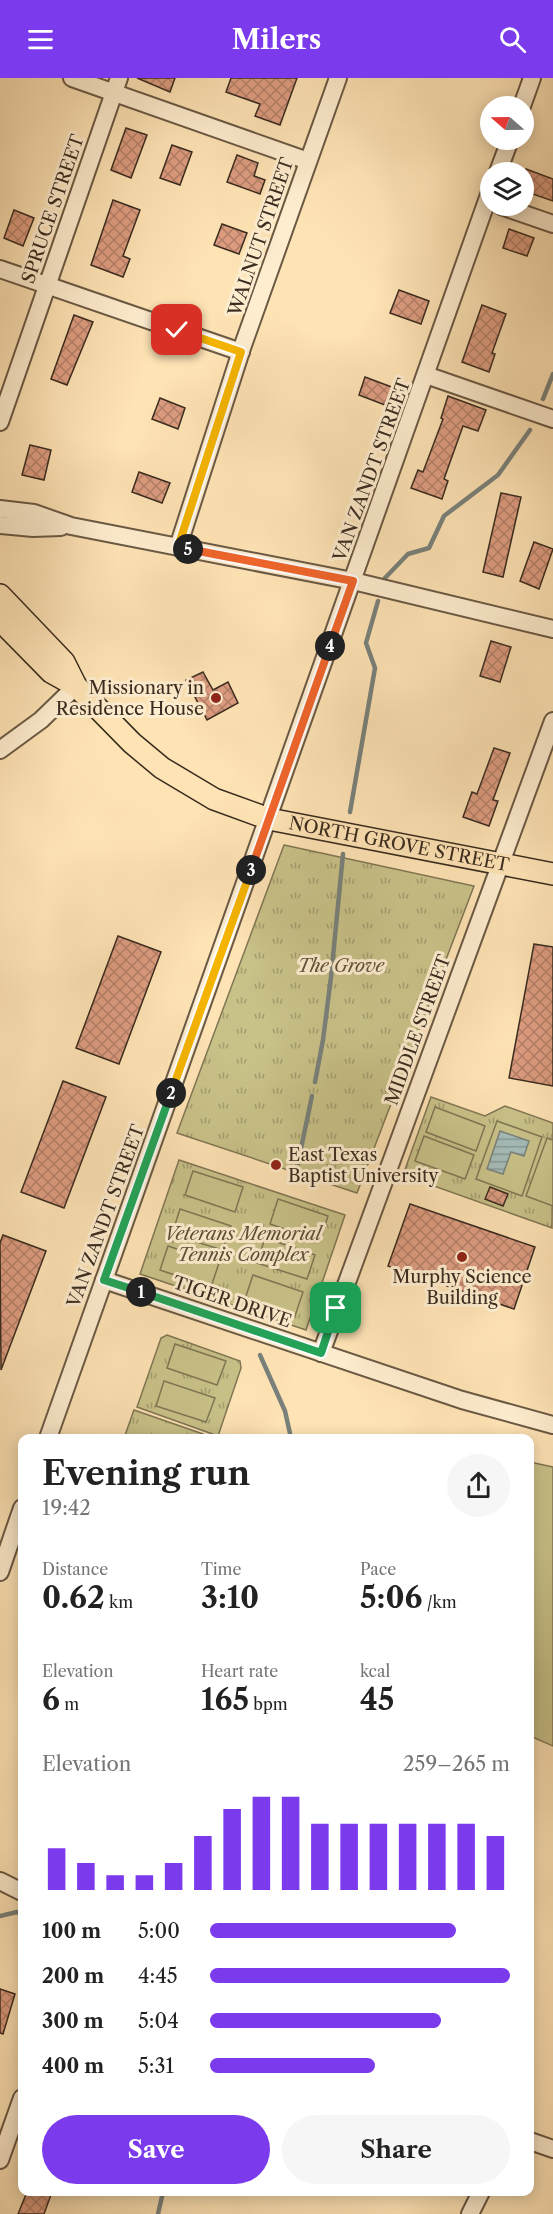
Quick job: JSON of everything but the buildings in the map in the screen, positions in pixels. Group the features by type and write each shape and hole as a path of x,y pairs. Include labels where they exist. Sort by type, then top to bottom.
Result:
{"main road":[{"name":"NORTH GROVE STREET","path":"0,595 64,662 76,686"},
{"name":"NORTH GROVE STREET","path":"0,620 51,672 76,686 132,743 162,768 214,799 269,819 553,874"}],"street":[{"path":"72,78 117,85 308,161"},
{"name":"WALNUT STREET","path":"178,547 241,352 338,78"},
{"path":"526,96 532,78"},
{"name":"SPRUCE STREET","path":"0,422 117,85"},
{"name":"VAN ZANDT STREET","path":"49,1434 426,375 486,216"},
{"path":"533,216 553,224"},
{"path":"0,269 241,352"},
{"path":"426,375 553,419"},
{"path":"0,509 34,513 71,526 353,581 553,629"},
{"path":"0,525 33,528 71,526"},
{"path":"0,750 41,720 76,686"},
{"name":"MIDDLE STREET","path":"321,1353 553,721"},
{"name":"TIGER DRIVE","path":"104,1280 462,1401 553,1425"},
{"path":"0,1572 18,1520"},
{"path":"0,1881 18,1890"},
{"path":"0,2160 18,2109"},
{"path":"534,2142 553,2149"},
{"path":"470,2214 479,2196"}],"green space":[{"name":"The Grove","path":"284,845 474,886 357,1193 177,1133"},
{"path":"431,1097 485,1116 505,1106 553,1123 552,1228 403,1175"},
{"path":"435,1107 485,1126 476,1151 426,1132"},
{"path":"497,1121 542,1137 522,1196 476,1179"},
{"path":"424,1136 474,1155 465,1179 415,1161"},
{"path":"547,1138 553,1140 553,1206 526,1196"},
{"name":"Veterans Memorial Tennis Complex","path":"179,1160 345,1215 306,1330 140,1274"},
{"path":"193,1171 243,1187 235,1212 185,1195"},
{"path":"278,1199 328,1216 320,1241 270,1224"},
{"path":"180,1209 231,1226 222,1250 172,1234"},
{"path":"265,1238 315,1255 307,1279 257,1263"},
{"path":"168,1246 219,1263 211,1287 160,1270"},
{"path":"253,1275 303,1292 295,1316 245,1299"},
{"path":"167,1335 240,1361 241,1368 219,1434 212,1434 137,1407 161,1338"},
{"path":"175,1344 226,1361 217,1385 167,1368"},
{"path":"164,1381 215,1398 206,1422 156,1406"},
{"path":"134,1410 203,1434 125,1434"},
{"path":"534,1463 553,1467 553,1746 534,1738"}],"water":[{"path":"500,1131 529,1141 524,1156 511,1152 503,1174 487,1169"}],"waterway":[{"path":"543,399 553,374"},
{"path":"385,578 408,554 429,548 444,516 498,475 530,430"},
{"path":"350,812 375,668 366,643 378,601"},
{"path":"315,1082 331,977 343,854"},
{"path":"298,1163 312,1096"},
{"path":"260,1355 285,1411 290,1434"},
{"path":"0,1916 18,1913"},
{"path":"158,2214 162,2196"}],"place":[{"name":"Missionary in Residence House","path":"216,698"},
{"name":"East Texas Baptist University","path":"276,1165"},
{"name":"Murphy Science Building","path":"462,1257"}],"route":[{"path":"177,330 241,352 178,547 353,581 104,1280 321,1353 336,1308"}]}
